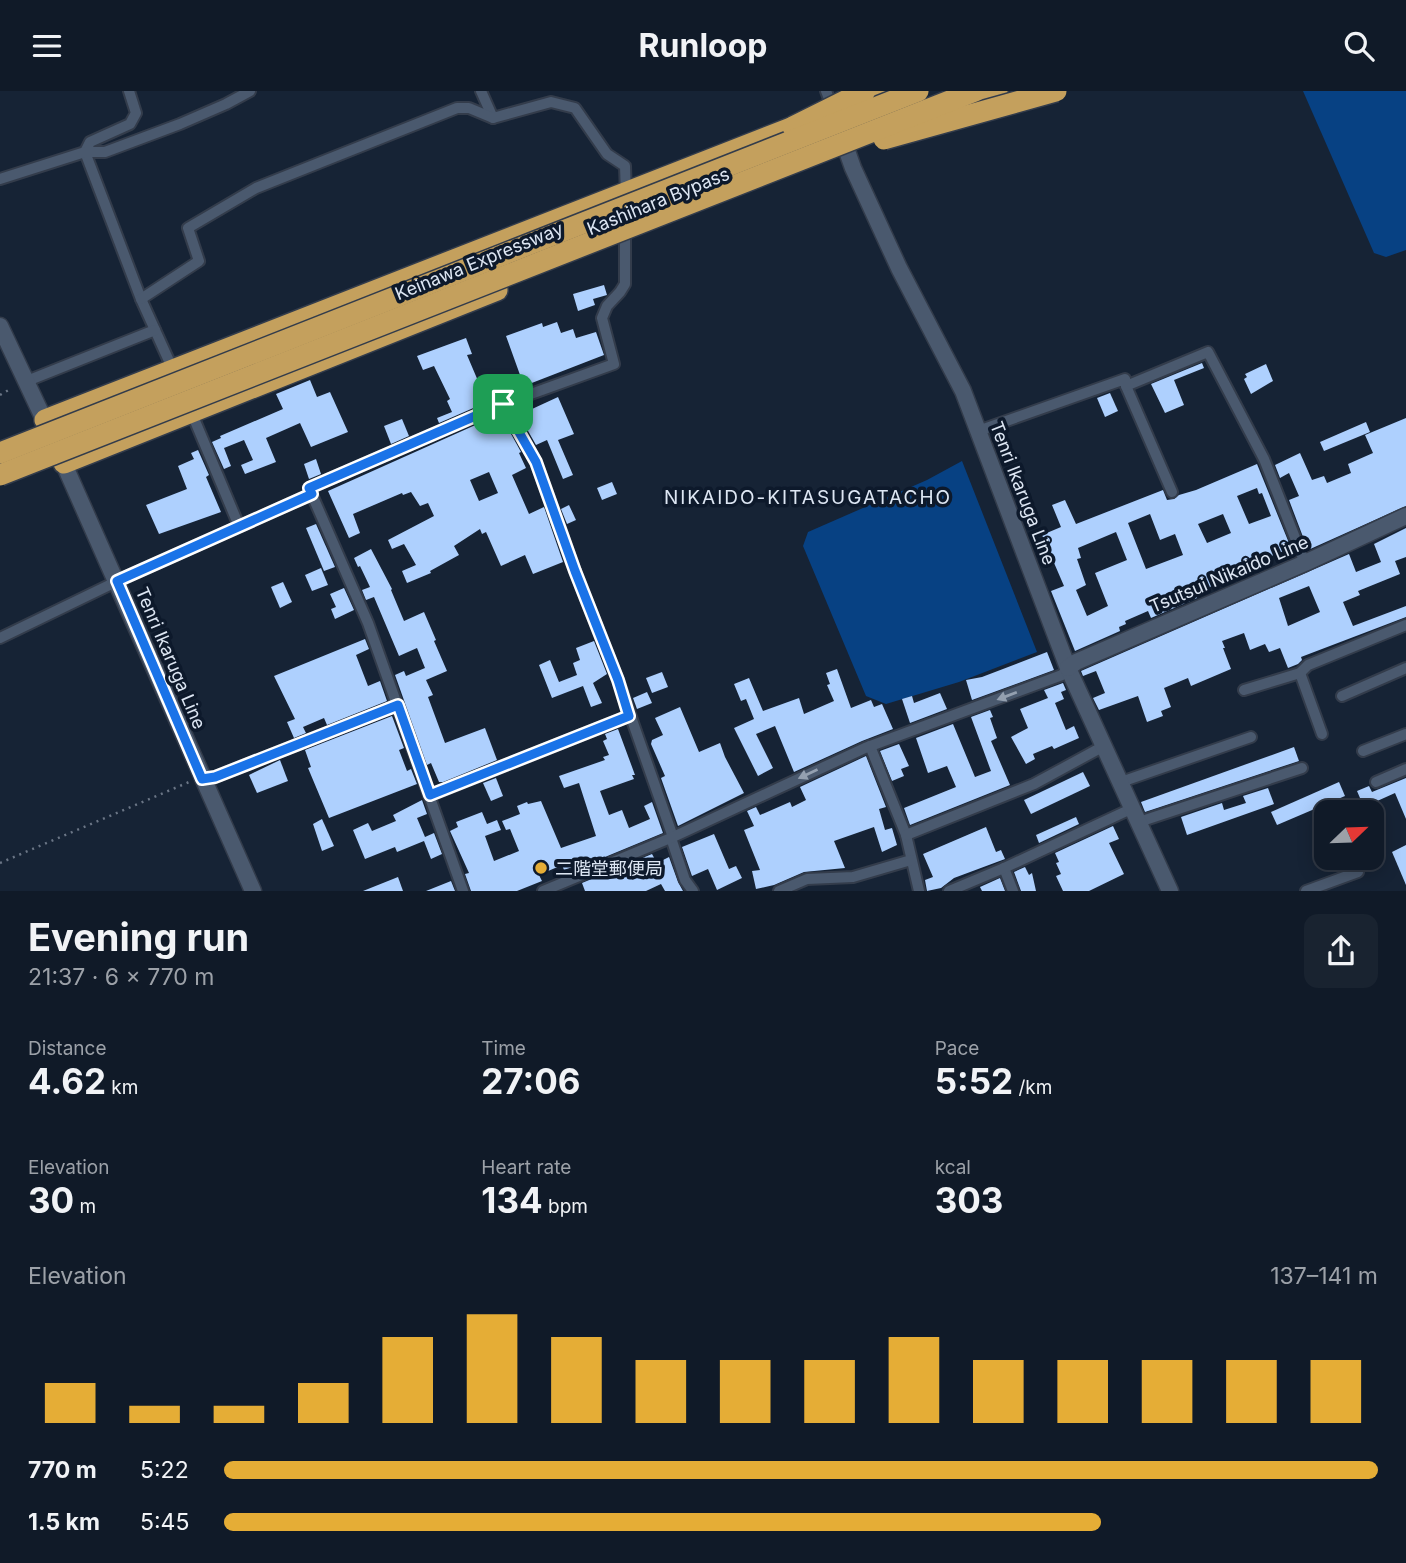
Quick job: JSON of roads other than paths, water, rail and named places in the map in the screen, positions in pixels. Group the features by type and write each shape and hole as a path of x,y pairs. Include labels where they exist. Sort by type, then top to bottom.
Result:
{"highway":[{"path":"675,186 865,91"},
{"name":"Kashihara Bypass","path":"45,420 886,91"},
{"name":"Keinawa Expressway","path":"0,453 918,91"},
{"name":"Keinawa Expressway","path":"0,475 975,91"},
{"name":"Kashihara Bypass","path":"64,463 624,240 845,148 997,91"},
{"path":"575,248 864,145 1056,91"}],"main road":[{"name":"Tenri Ikaruga Line","path":"834,112 845,148 899,268 963,391 1068,668 1170,891"},
{"name":"Tenri Ikaruga Line","path":"0,326 45,420 253,891"},
{"name":"Tsutsui Nikaido Line","path":"1068,668 1076,662 1305,563 1406,516"}],"street":[{"path":"129,91 136,113 130,124 90,142 85,152 141,299 174,370 239,526"},
{"path":"0,179 85,152 105,152 192,119 250,91"},
{"path":"481,91 494,118"},
{"path":"827,91 834,112"},
{"path":"141,299 199,261 188,228 256,188 457,108 470,108 494,118 551,102 575,109 607,154 625,166 625,284 607,306 603,318 614,364 503,404 309,488 368,623 463,891"},
{"path":"27,381 155,330"},
{"path":"1126,386 1208,352 1264,459 1305,563"},
{"path":"978,431 1125,379 1172,492"},
{"path":"503,404 536,462 618,680 685,880 693,891"},
{"path":"0,638 117,581 312,494"},
{"path":"1244,690 1300,673 1308,665 1406,625"},
{"path":"543,891 672,837 870,746 1062,675 1068,668"},
{"path":"1342,696 1406,668"},
{"path":"1300,673 1322,734"},
{"path":"202,779 215,777 398,705"},
{"path":"430,795 629,716"},
{"path":"1363,751 1406,734"},
{"path":"1121,782 1251,737"},
{"path":"870,746 906,835 919,891"},
{"path":"906,835 1034,784 1104,746"},
{"path":"949,891 1136,815 1302,768"},
{"path":"1376,782 1406,769"},
{"path":"779,891 807,880 853,877 911,860"},
{"path":"1004,869 1013,891"},
{"path":"1306,891 1358,872 1357,870"}],"water":[{"path":"1303,91 1406,91 1406,250 1386,257 1374,253"},
{"path":"962,461 1037,652 959,682 886,704 866,696 803,546 808,532 927,480"}],"place":[{"name":"二階堂郵便局","path":"541,868"}],"district":[{"name":"NIKAIDO-KITASUGATACHO","path":"808,497"}]}
